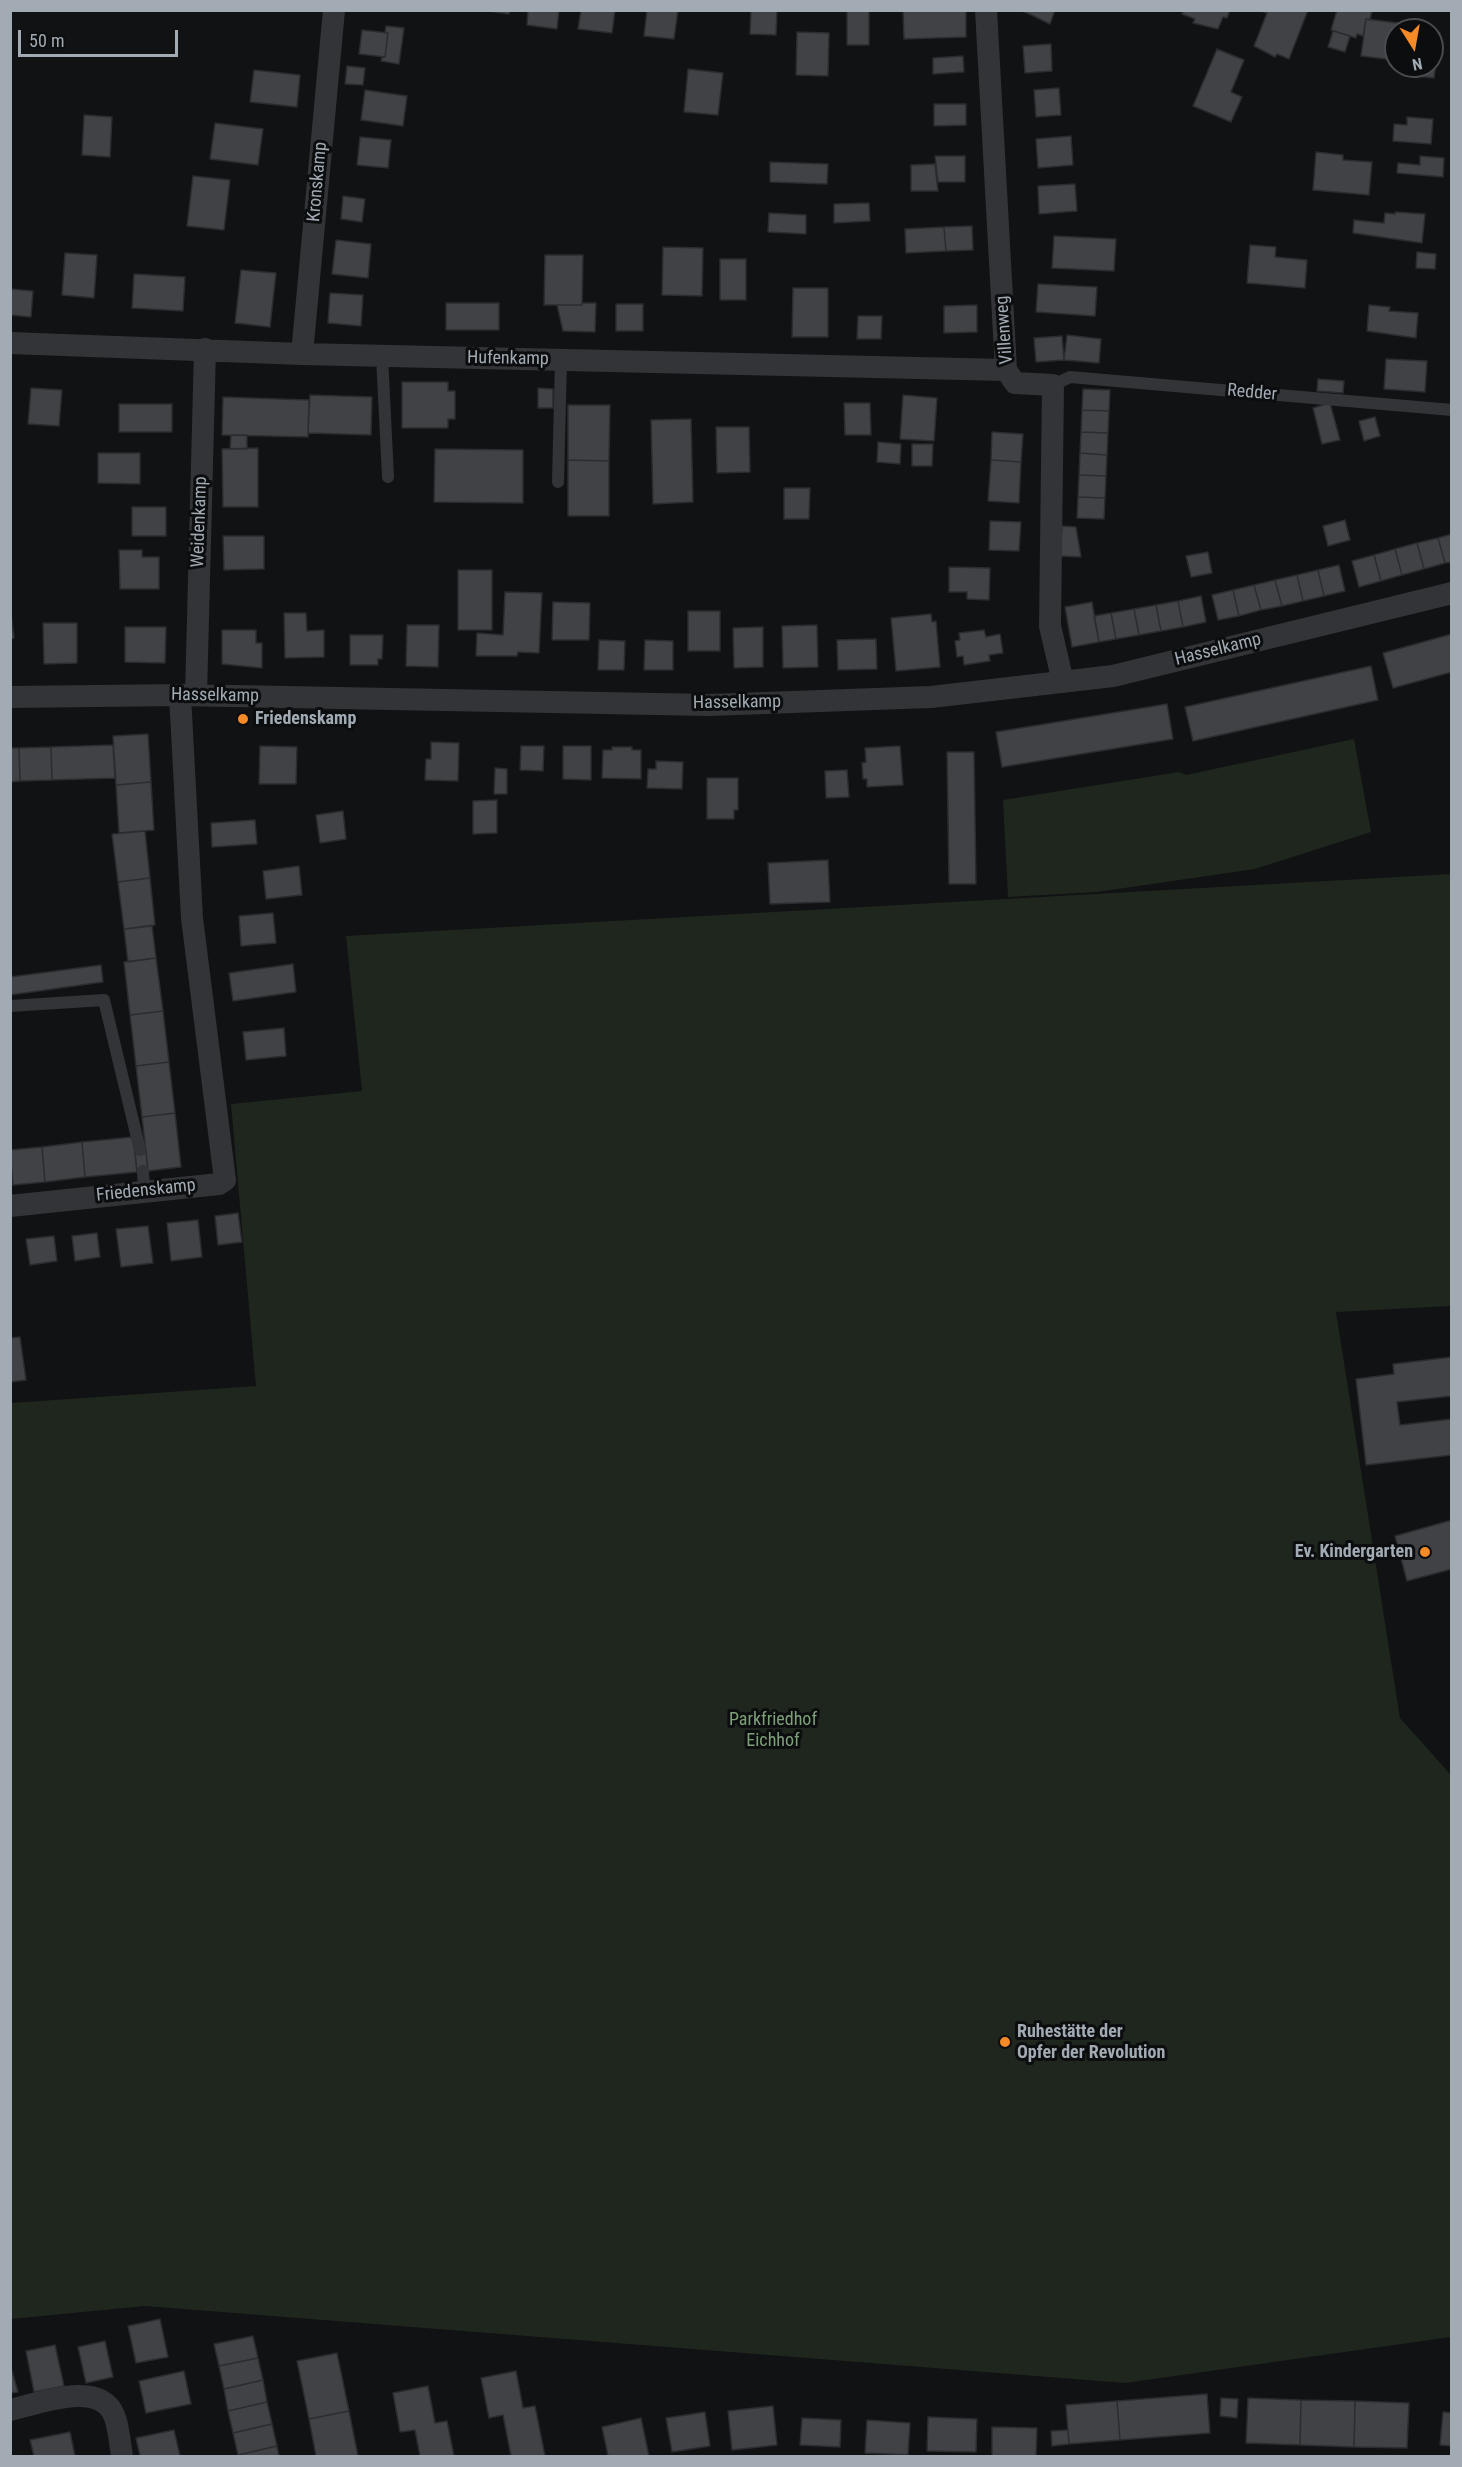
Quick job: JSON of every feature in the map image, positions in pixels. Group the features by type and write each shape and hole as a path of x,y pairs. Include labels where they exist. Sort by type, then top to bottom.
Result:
{"street":[{"name":"Kronskamp","path":"302,354 334,10"},
{"name":"Villenweg","path":"986,10 1006,370 1015,383 1053,385"},
{"name":"Hufenkamp","path":"10,343 302,354 1006,370"},
{"name":"Weidenkamp","path":"188,695 205,350"},
{"path":"1053,385 1050,626 1063,682"},
{"name":"Hasselkamp","path":"10,697 188,695 709,705 931,697 1113,676 1452,593"},
{"name":"Friedenskamp","path":"10,1206 144,1181 219,1184 225,1180 192,918 188,695"},
{"path":"10,2410 81,2394 101,2399 114,2414 122,2457"}],"lane":[{"path":"382,356 388,477"},
{"path":"558,482 561,360"},
{"name":"Redder","path":"1053,385 1070,377 1452,410"},
{"path":"10,1006 104,1000 140,1150"}],"green space":[{"path":"1354,739 1371,832 1255,869 1097,892 1008,897 1003,800 1179,772 1186,775"},
{"name":"Parkfriedhof Eichhof","path":"1451,874 1451,1306 1336,1312 1400,1718 1451,1775 1451,2337 1125,2383 145,2306 11,2319 11,1403 256,1386 231,1104 362,1091 346,936"}],"building":[{"path":"483,10 510,10 509,14"},
{"path":"528,10 559,10 557,29 527,25"},
{"path":"581,10 615,10 612,33 578,29"},
{"path":"647,10 678,10 674,39 644,36"},
{"path":"751,10 777,10 776,35 750,34"},
{"path":"847,10 869,10 869,45 847,45"},
{"path":"903,10 966,10 966,37 904,39"},
{"path":"1021,10 1055,10 1050,24"},
{"path":"1184,10 1230,10 1227,18 1223,17 1218,29 1193,23 1195,19 1182,14"},
{"path":"1259,10 1308,10 1289,59 1277,54 1275,57 1254,46 1267,13"},
{"path":"1337,10 1372,10 1370,20 1366,19 1363,36 1357,34 1356,38 1331,30"},
{"path":"1366,19 1384,21 1384,59 1361,56"},
{"path":"386,26 404,28 399,64 381,61 382,57 385,57 388,33 385,33"},
{"path":"362,30 388,33 385,57 359,54"},
{"path":"1333,31 1350,36 1345,52 1328,47"},
{"path":"797,32 829,33 828,76 796,75"},
{"path":"1051,44 1052,71 1025,73 1023,46"},
{"path":"1217,49 1244,60 1231,92 1242,97 1231,122 1193,106"},
{"path":"963,56 964,72 933,74 933,58"},
{"path":"347,66 365,68 363,85 345,84"},
{"path":"688,69 723,73 718,115 684,112"},
{"path":"254,70 300,75 297,107 250,102"},
{"path":"1059,88 1061,115 1036,117 1034,90"},
{"path":"365,90 407,96 403,126 361,120"},
{"path":"934,104 966,104 966,125 934,126"},
{"path":"84,115 112,117 110,157 82,155"},
{"path":"1407,117 1433,119 1431,144 1393,141 1394,124 1407,125"},
{"path":"215,123 263,129 258,165 210,159"},
{"path":"1071,136 1073,165 1038,168 1036,139"},
{"path":"360,137 391,140 388,168 357,165"},
{"path":"1316,152 1343,155 1343,160 1372,162 1369,195 1313,190"},
{"path":"935,156 965,156 965,182 938,182"},
{"path":"1420,156 1444,158 1443,177 1397,173 1398,163 1420,165"},
{"path":"770,162 828,164 827,184 770,182"},
{"path":"935,164 938,191 911,191 911,165"},
{"path":"193,176 230,180 224,230 187,226"},
{"path":"1075,184 1077,211 1039,214 1038,186"},
{"path":"343,196 365,199 362,222 341,219"},
{"path":"869,203 870,221 834,223 834,204"},
{"path":"1395,212 1425,214 1422,243 1353,233 1354,220 1384,223 1385,213 1395,214"},
{"path":"769,213 806,215 806,234 768,232"},
{"path":"972,226 973,250 946,251 944,227"},
{"path":"944,227 946,251 906,253 905,229"},
{"path":"1054,236 1116,239 1114,271 1052,268"},
{"path":"336,240 371,244 368,278 332,274"},
{"path":"1250,245 1276,247 1275,257 1307,260 1305,288 1247,283"},
{"path":"663,247 703,248 702,296 662,295"},
{"path":"1417,252 1436,254 1435,269 1416,268"},
{"path":"65,253 97,255 94,298 62,295"},
{"path":"545,255 583,255 582,305 544,305"},
{"path":"720,259 746,259 746,300 720,300"},
{"path":"241,270 276,273 270,327 235,323"},
{"path":"134,274 185,277 183,311 132,308"},
{"path":"1038,284 1097,287 1095,316 1036,312"},
{"path":"793,288 828,288 828,337 792,337"},
{"path":"10,289 33,291 31,317 10,315"},
{"path":"330,293 363,295 361,326 328,323"},
{"path":"446,303 499,303 499,330 446,330"},
{"path":"582,303 596,303 595,332 563,331 557,305 582,305"},
{"path":"616,304 643,304 643,331 616,331"},
{"path":"977,305 977,332 944,333 944,306"},
{"path":"1369,305 1390,307 1389,311 1418,313 1416,338 1367,331"},
{"path":"858,316 882,316 881,339 857,339"},
{"path":"1067,335 1101,339 1099,363 1064,360"},
{"path":"1062,336 1064,360 1036,362 1034,338"},
{"path":"1386,359 1427,361 1425,392 1384,389"},
{"path":"1318,379 1344,381 1343,393 1317,391"},
{"path":"402,382 448,382 448,391 455,391 455,419 448,419 448,428 402,428"},
{"path":"31,388 62,390 59,426 28,424"},
{"path":"538,388 553,389 553,408 538,408"},
{"path":"1083,389 1110,390 1109,411 1082,410"},
{"path":"310,395 372,397 371,435 308,433"},
{"path":"903,395 937,398 934,441 900,439"},
{"path":"223,397 309,400 308,437 222,435"},
{"path":"844,403 870,403 871,435 845,435"},
{"path":"1330,403 1340,440 1322,444 1313,408"},
{"path":"119,404 172,404 172,432 119,432"},
{"path":"568,405 610,405 609,461 568,460"},
{"path":"1082,410 1109,411 1108,433 1081,432"},
{"path":"1375,417 1380,436 1364,441 1359,421"},
{"path":"691,419 693,502 653,504 651,420"},
{"path":"716,427 749,427 750,472 717,473"},
{"path":"992,432 1023,434 1021,462 991,460"},
{"path":"1081,432 1108,433 1107,455 1080,453"},
{"path":"231,435 247,435 247,449 230,449"},
{"path":"878,442 901,444 900,464 877,462"},
{"path":"912,444 933,444 932,466 912,466"},
{"path":"258,448 258,507 223,507 222,449"},
{"path":"435,449 523,450 523,503 434,502"},
{"path":"98,453 140,453 140,484 98,483"},
{"path":"1080,453 1107,455 1106,476 1079,475"},
{"path":"568,460 609,461 609,516 568,516"},
{"path":"991,460 1021,462 1019,503 988,501"},
{"path":"1079,475 1106,476 1105,498 1078,497"},
{"path":"784,488 810,488 809,519 784,519"},
{"path":"1078,497 1105,498 1104,519 1077,518"},
{"path":"132,507 166,507 166,536 132,536"},
{"path":"1345,520 1350,540 1328,546 1323,526"},
{"path":"990,521 1021,522 1019,551 989,550"},
{"path":"1062,526 1076,527 1081,557 1060,556"},
{"path":"1452,534 1452,562 1445,563 1438,538"},
{"path":"223,536 264,536 264,569 224,570"},
{"path":"1438,538 1445,563 1424,569 1417,543"},
{"path":"1417,543 1424,569 1402,575 1395,549"},
{"path":"1395,549 1402,575 1381,581 1374,555"},
{"path":"119,550 142,550 142,557 159,557 159,589 120,589"},
{"path":"1208,552 1212,573 1191,577 1186,556"},
{"path":"1374,555 1381,581 1359,587 1352,561"},
{"path":"1339,565 1345,591 1324,596 1318,570"},
{"path":"949,567 990,568 989,600 967,599 967,592 949,592"},
{"path":"458,570 492,570 492,630 458,630"},
{"path":"1318,570 1324,596 1303,601 1297,575"},
{"path":"1297,575 1303,601 1282,606 1275,580"},
{"path":"1275,580 1282,606 1261,610 1254,585"},
{"path":"1254,585 1261,610 1239,616 1233,590"},
{"path":"1233,590 1239,616 1218,620 1212,595"},
{"path":"505,592 542,593 539,653 518,652 517,656 476,656 477,633 503,635"},
{"path":"1201,596 1206,622 1183,627 1178,601"},
{"path":"1178,601 1183,627 1161,631 1156,605"},
{"path":"553,602 590,603 589,640 552,640"},
{"path":"1092,602 1099,642 1072,647 1065,607"},
{"path":"1156,605 1161,631 1139,635 1134,609"},
{"path":"10,607 14,638 10,639"},
{"path":"1134,609 1139,635 1116,639 1111,613"},
{"path":"688,611 720,611 720,651 688,651"},
{"path":"284,613 306,613 307,631 324,630 324,657 285,658"},
{"path":"1111,613 1116,639 1099,642 1094,616"},
{"path":"931,614 932,622 936,621 940,667 896,671 891,618"},
{"path":"43,623 77,623 77,663 44,664"},
{"path":"407,625 439,625 438,667 406,666"},
{"path":"817,625 818,667 783,668 782,626"},
{"path":"125,627 166,627 165,663 125,662"},
{"path":"763,627 763,667 734,668 733,628"},
{"path":"222,630 256,630 256,643 262,643 262,668 222,664"},
{"path":"984,630 986,637 1000,634 1003,653 989,655 990,661 964,665 963,656 957,657 955,641 960,640 959,633"},
{"path":"1452,634 1452,672 1393,688 1383,653"},
{"path":"350,635 383,635 382,659 378,659 378,665 350,665"},
{"path":"876,639 877,669 838,670 837,640"},
{"path":"599,640 625,641 624,670 598,670"},
{"path":"645,640 673,641 673,670 644,670"},
{"path":"1371,666 1378,700 1193,741 1185,707"},
{"path":"1167,704 1173,739 1002,767 996,732"},
{"path":"148,734 151,782 116,785 113,736"},
{"path":"431,742 459,743 458,781 425,780 426,759 431,759"},
{"path":"113,745 115,778 52,780 51,747"},
{"path":"260,746 297,747 296,784 259,784"},
{"path":"521,746 544,746 543,771 520,770"},
{"path":"563,746 591,746 591,780 563,779"},
{"path":"900,746 903,785 867,787 867,779 863,779 862,763 866,762 865,748"},
{"path":"51,747 52,780 20,781 19,748"},
{"path":"612,747 632,747 632,750 641,750 641,779 602,778 603,750 612,750"},
{"path":"10,748 19,748 20,781 10,782"},
{"path":"947,752 974,752 976,884 949,884"},
{"path":"656,761 683,762 682,789 647,788 648,769 656,769"},
{"path":"495,768 507,769 507,794 494,794"},
{"path":"847,770 849,797 826,798 825,771"},
{"path":"707,778 738,778 738,810 734,810 734,819 707,819"},
{"path":"151,782 154,830 119,833 116,785"},
{"path":"497,800 497,833 473,834 473,801"},
{"path":"343,811 346,839 320,843 316,815"},
{"path":"255,820 257,844 212,847 211,823"},
{"path":"145,831 150,878 118,882 112,834"},
{"path":"828,860 830,902 770,904 768,863"},
{"path":"299,866 302,895 266,899 263,871"},
{"path":"150,878 155,925 124,929 118,882"},
{"path":"273,913 276,943 241,946 239,916"},
{"path":"152,926 156,958 128,962 124,929"},
{"path":"156,958 163,1011 130,1015 124,962"},
{"path":"293,964 296,992 233,1001 229,973"},
{"path":"101,965 103,982 10,995 10,977"},
{"path":"163,1011 169,1062 136,1066 130,1015"},
{"path":"284,1028 286,1056 246,1060 243,1032"},
{"path":"169,1062 175,1113 142,1117 136,1066"},
{"path":"175,1113 181,1167 148,1171 142,1117"},
{"path":"133,1137 137,1172 85,1177 82,1142"},
{"path":"82,1142 85,1177 45,1182 42,1147"},
{"path":"42,1147 45,1182 13,1185 10,1150"},
{"path":"146,1150 148,1171 137,1172 135,1151"},
{"path":"10,1157 13,1185 10,1185"},
{"path":"238,1213 242,1242 218,1245 215,1216"},
{"path":"198,1220 202,1257 171,1261 167,1223"},
{"path":"148,1226 153,1263 121,1267 116,1229"},
{"path":"97,1233 100,1257 75,1261 72,1236"},
{"path":"54,1236 57,1261 30,1265 26,1239"},
{"path":"20,1337 26,1380 10,1382 10,1338"},
{"path":"1452,1357 1452,1396 1397,1402 1400,1425 1452,1419 1452,1455 1366,1465 1356,1379 1394,1374 1393,1364"},
{"name":"Ev. Kindergarten","path":"1452,1520 1452,1569 1407,1581 1395,1536"},
{"path":"160,2319 168,2357 136,2363 128,2326"},
{"path":"253,2336 258,2358 219,2366 214,2344"},
{"path":"105,2341 113,2377 86,2383 78,2347"},
{"path":"55,2345 64,2386 34,2392 26,2351"},
{"path":"337,2353 349,2411 309,2419 297,2361"},
{"path":"258,2358 263,2380 224,2389 219,2366"},
{"path":"10,2364 18,2392 10,2393"},
{"path":"184,2371 191,2404 146,2413 139,2381"},
{"path":"516,2371 523,2408 535,2406 545,2456 511,2456 503,2415 489,2418 481,2378"},
{"path":"263,2380 267,2402 228,2411 224,2389"},
{"path":"428,2386 435,2423 447,2421 454,2456 420,2456 415,2430 400,2432 393,2393"},
{"path":"1207,2394 1210,2433 1120,2440 1117,2401"},
{"path":"1221,2398 1238,2399 1237,2418 1220,2416"},
{"path":"1248,2398 1301,2400 1300,2445 1246,2443"},
{"path":"1301,2400 1355,2401 1354,2447 1300,2445"},
{"path":"1117,2401 1120,2440 1069,2444 1066,2405"},
{"path":"1355,2401 1409,2403 1407,2448 1354,2447"},
{"path":"267,2402 272,2424 233,2433 228,2411"},
{"path":"773,2406 777,2445 732,2450 728,2411"},
{"path":"349,2411 358,2456 316,2456 309,2419"},
{"path":"705,2412 710,2446 672,2452 666,2418"},
{"path":"1443,2412 1452,2413 1452,2446 1440,2445"},
{"path":"928,2417 977,2419 976,2452 927,2451"},
{"path":"641,2418 649,2456 608,2456 602,2427"},
{"path":"802,2418 841,2420 840,2447 800,2445"},
{"path":"867,2420 910,2423 908,2455 865,2453"},
{"path":"272,2424 277,2446 238,2455 233,2433"},
{"path":"992,2427 1037,2428 1036,2456 992,2456"},
{"path":"174,2430 180,2456 140,2456 136,2438"},
{"path":"1068,2430 1069,2444 1052,2446 1051,2431"},
{"path":"70,2432 75,2456 34,2456 30,2440"},
{"path":"277,2446 279,2456 238,2456 238,2455"}],"place":[{"name":"Friedenskamp","path":"243,719"},
{"name":"Ev. Kindergarten","path":"1425,1552"},
{"name":"Ruhestätte der Opfer der Revolution","path":"1005,2042"}]}
